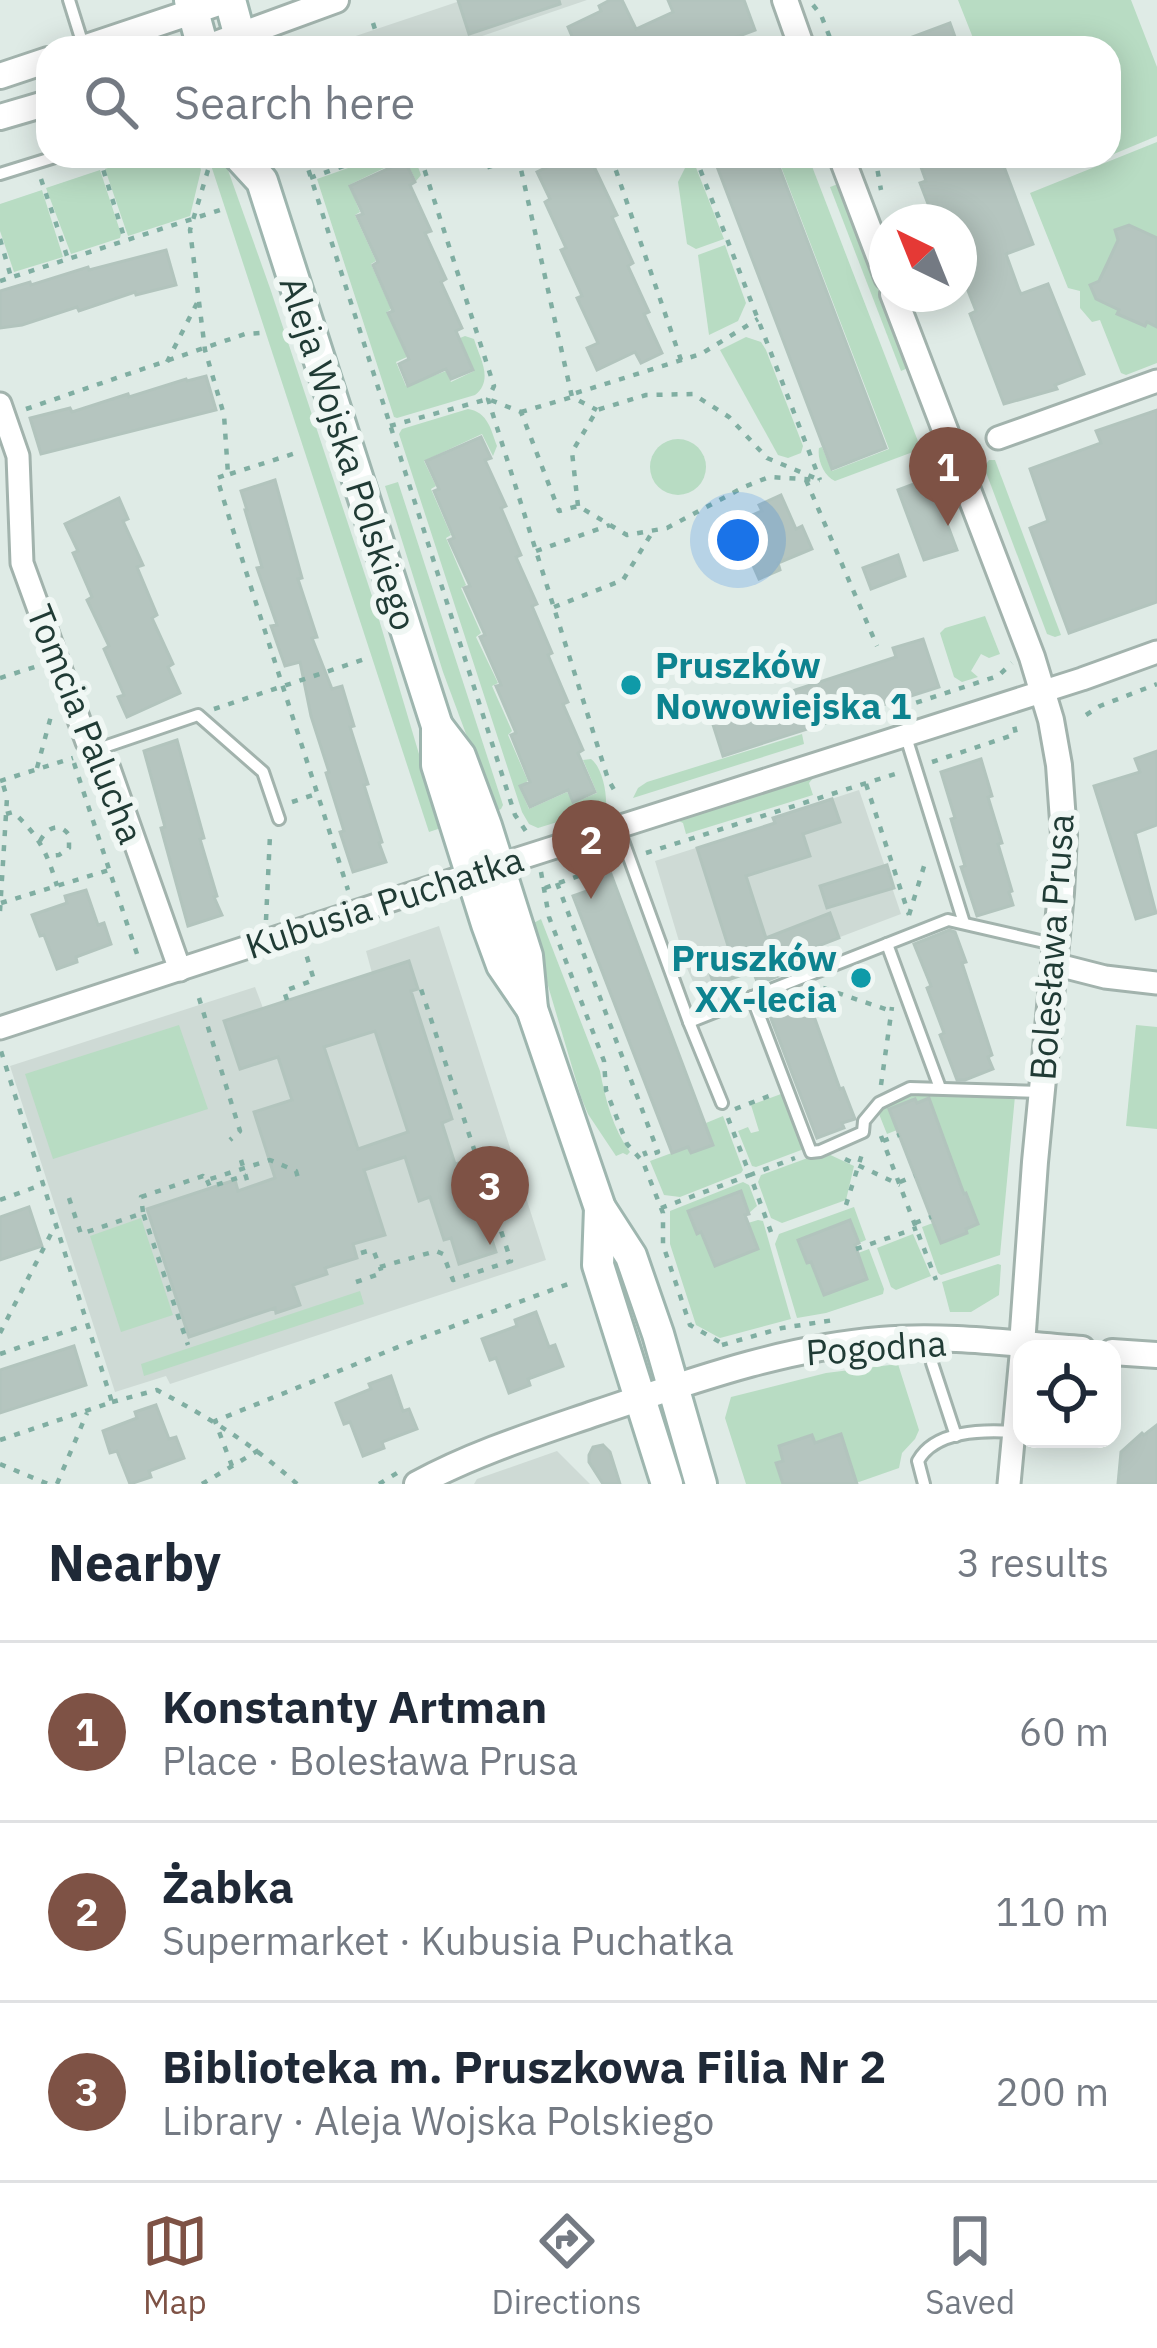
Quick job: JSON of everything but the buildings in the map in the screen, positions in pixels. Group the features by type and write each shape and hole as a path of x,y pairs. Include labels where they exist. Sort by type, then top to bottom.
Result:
{"main road":[{"path":"228,0 240,36"},
{"path":"192,6 201,36"},
{"name":"Aleja Wojska Polskiego","path":"264,168 437,726 437,765 485,869 502,965 532,1009 600,1208 631,1256 701,1484"},
{"name":"Aleja Wojska Polskiego","path":"600,1208 598,1265 667,1484"}],"street":[{"path":"115,36 192,6 228,0"},
{"path":"253,36 336,0"},
{"path":"785,0 798,36"},
{"path":"36,64 7,74 36,105"},
{"path":"0,117 36,106"},
{"path":"846,168 869,230"},
{"name":"Bolesława Prusa","path":"900,312 1043,692 1063,809 1022,1340"},
{"path":"998,438 1157,381"},
{"name":"Tomcia Palucha","path":"10,408 22,563 87,742 84,754 107,763 180,970"},
{"name":"Kubusia Puchatka","path":"1,1034 485,869 1157,652"},
{"path":"1055,954 1105,976 1157,982"},
{"name":"Pogodna","path":"431,1480 498,1447 777,1357 896,1339 1013,1345"},
{"path":"1121,1353 1157,1355"},
{"name":"Bolesława Prusa","path":"1009,1484 1013,1442"}],"lane":[{"path":"69,0 80,36"},
{"path":"0,174 35,163"},
{"path":"84,754 197,715 263,772 277,813"},
{"path":"906,735 964,922"},
{"path":"618,827 722,1103"},
{"path":"688,1022 948,920 1055,954"},
{"path":"887,944 940,1088"},
{"path":"752,997 817,1150 863,1132 864,1121 876,1108 910,1088 1041,1092"},
{"path":"932,1363 956,1436"},
{"path":"924,1484 917,1465 921,1453 956,1436 1013,1432"}],"path":[{"path":"821,15 829,36"},
{"path":"373,23 377,36"},
{"path":"37,168 68,259"},
{"path":"103,168 125,240"},
{"path":"307,168 515,815 532,842"},
{"path":"310,178 338,168"},
{"path":"424,168 494,386 488,399 608,779 617,795"},
{"path":"520,168 574,395 597,410"},
{"path":"614,168 681,360"},
{"path":"700,168 820,480"},
{"path":"877,168 881,190"},
{"path":"208,170 190,230 205,350 224,415 228,475"},
{"path":"0,281 220,210"},
{"path":"0,239 11,278"},
{"path":"166,362 199,300"},
{"path":"390,425 488,399 521,412 701,354 760,319"},
{"path":"10,408 260,333"},
{"path":"578,506 572,452 597,410 646,395 693,394 729,417 767,458 820,480"},
{"path":"521,412 559,511 578,506 627,535 668,528 769,477 820,480"},
{"path":"299,452 217,478 350,896"},
{"path":"806,480 877,646"},
{"path":"536,551 610,525"},
{"path":"554,607 623,580 653,531"},
{"path":"197,715 365,659"},
{"path":"0,678 38,666"},
{"path":"1086,715 1157,684"},
{"path":"36,771 53,710"},
{"path":"719,1348 723,1344 690,1325 663,1245 661,1208 640,1157 627,1144 606,1090 604,1061 547,912 545,888 1016,734 1010,714"},
{"path":"84,754 1,781 7,799 0,907 109,870"},
{"path":"866,783 909,915"},
{"path":"266,926 270,828 277,813 318,793"},
{"path":"6,814 13,812 35,832 57,886"},
{"path":"40,841 47,830 57,826 69,835 69,848 48,856"},
{"path":"902,938 935,832"},
{"path":"557,884 658,1152 646,1156 644,1151"},
{"path":"286,1000 284,991 314,980 306,954"},
{"path":"846,1205 876,1108 897,971"},
{"path":"798,979 891,1011"},
{"path":"380,1268 436,1251 443,1254 453,1280 511,1261 421,989"},
{"path":"199,998 240,1131 230,1140"},
{"path":"1,1034 1,1051 112,1402"},
{"path":"722,1103 771,1232"},
{"path":"876,1108 936,1280"},
{"path":"884,1141 899,1135"},
{"path":"661,1208 817,1150 901,1184"},
{"path":"241,1160 249,1186"},
{"path":"188,1345 141,1197 203,1176 208,1180 244,1172 270,1160 296,1172 298,1178"},
{"path":"901,1184 914,1176"},
{"path":"0,1199 44,1184"},
{"path":"69,1198 81,1234 143,1213"},
{"path":"856,1249 931,1217"},
{"path":"0,1333 57,1223"},
{"path":"356,1282 382,1273 374,1252 361,1253"},
{"path":"215,1421 413,1340 568,1284"},
{"path":"0,1354 88,1324"},
{"path":"0,1440 157,1390 259,1450 297,1484"},
{"path":"57,1484 87,1413"},
{"path":"215,1421 232,1466"},
{"path":"202,1484 259,1450"},
{"path":"0,1464 48,1484"}],"shaded area":[{"path":"463,0 587,0 482,36 356,36"},
{"path":"859,790 901,914 697,991 655,861"},
{"path":"439,926 546,1260 170,1384 166,1376 115,1392 10,1066 255,987 263,1008 372,973 366,951"},
{"path":"557,1451 590,1484 474,1484 477,1479"}],"green space":[{"path":"958,0 1131,0 1157,67 1157,136 1121,151 1121,36 972,36"},
{"path":"1157,142 1157,363 1126,375 1121,373 1100,320 1092,322 1080,308 1080,291 1068,288 1030,193 1092,168 1121,168 1121,156"},
{"path":"200,168 190,216 128,236 105,169"},
{"path":"212,168 227,168 372,596 441,828 429,832"},
{"path":"348,168 384,168 349,185 360,212 355,215 376,261 371,264 391,309 387,312 407,357 396,362 406,386 446,371 451,382 474,371 460,338 474,339 485,376 475,395 394,417 317,179"},
{"path":"685,168 696,168 724,239 696,249 687,244 678,182"},
{"path":"782,168 813,168 921,449 835,481 822,467 822,447 832,471 889,449"},
{"path":"100,170 120,238 71,254 46,188"},
{"path":"838,184 869,265 869,288 830,187"},
{"path":"42,190 63,257 14,272 0,231 0,204"},
{"path":"725,245 746,303 738,321 709,335 698,255"},
{"path":"878,312 887,312 908,368 901,371"},
{"path":"746,337 761,342 766,350 803,446 801,453 788,458 778,455 720,350"},
{"path":"468,409 488,423 497,446 493,456 482,434 424,461 451,535 446,538 466,585 461,588 481,633 476,637 498,683 492,686 528,781 519,786 529,809 567,792 573,803 597,793 583,760 591,759 605,787 606,807 538,828 522,812 399,434 402,429"},
{"path":"678,439 698,447 706,467 698,487 678,495 658,487 650,467 658,447"},
{"path":"995,460 1061,635 1047,634 984,467"},
{"path":"398,482 503,805 495,812 443,672 385,486"},
{"path":"985,616 1000,654 989,658 981,654 971,671 978,677 962,682 954,677 940,633"},
{"path":"802,734 804,744 633,798 647,782"},
{"path":"814,777 809,783 813,795 686,834 677,820"},
{"path":"541,919 600,1071 614,1123 630,1152 627,1155 616,1156 581,1097 530,925"},
{"path":"179,1025 208,1109 53,1159 25,1074"},
{"path":"1136,1025 1157,1027 1157,1129 1126,1126"},
{"path":"785,1094 804,1149 752,1166 738,1131 748,1127 751,1133 759,1131 751,1105"},
{"path":"910,1094 1015,1096 1000,1255 938,1273 922,1227 933,1223 941,1243 978,1223 930,1099 889,1108 897,1130 887,1134 879,1114 888,1102"},
{"path":"723,1116 741,1173 680,1197 664,1195 650,1161 688,1147 691,1153 713,1145 706,1123"},
{"path":"824,1152 854,1166 846,1200 782,1223 771,1218 758,1182 761,1175"},
{"path":"743,1182 749,1185 757,1206 749,1213 740,1191 688,1212 697,1233 758,1249 748,1223 763,1221 791,1319 720,1338 696,1325 670,1244 670,1211"},
{"path":"854,1207 866,1240 859,1243 850,1220 798,1241 824,1295 867,1279 858,1253 869,1249 883,1294 797,1318 775,1244 779,1234"},
{"path":"141,1218 173,1315 121,1332 90,1236"},
{"path":"913,1234 931,1276 896,1290 877,1248"},
{"path":"998,1264 999,1295 971,1312 950,1312 942,1282"},
{"path":"360,1291 364,1304 144,1376 141,1364"},
{"path":"898,1364 919,1430 902,1453 899,1468 853,1481 841,1435 815,1443 812,1436 776,1464 785,1484 746,1484 725,1418 731,1397 826,1373"}],"place":[{"name":"Konstanty Artman","path":"948,526"},
{"name":"Pruszków Nowowiejska 1","path":"631,685"},
{"name":"Żabka","path":"591,899"},
{"name":"Pruszków XX-lecia","path":"861,978"},
{"name":"Biblioteka m. Pruszkowa Filia Nr 2","path":"490,1245"}]}
